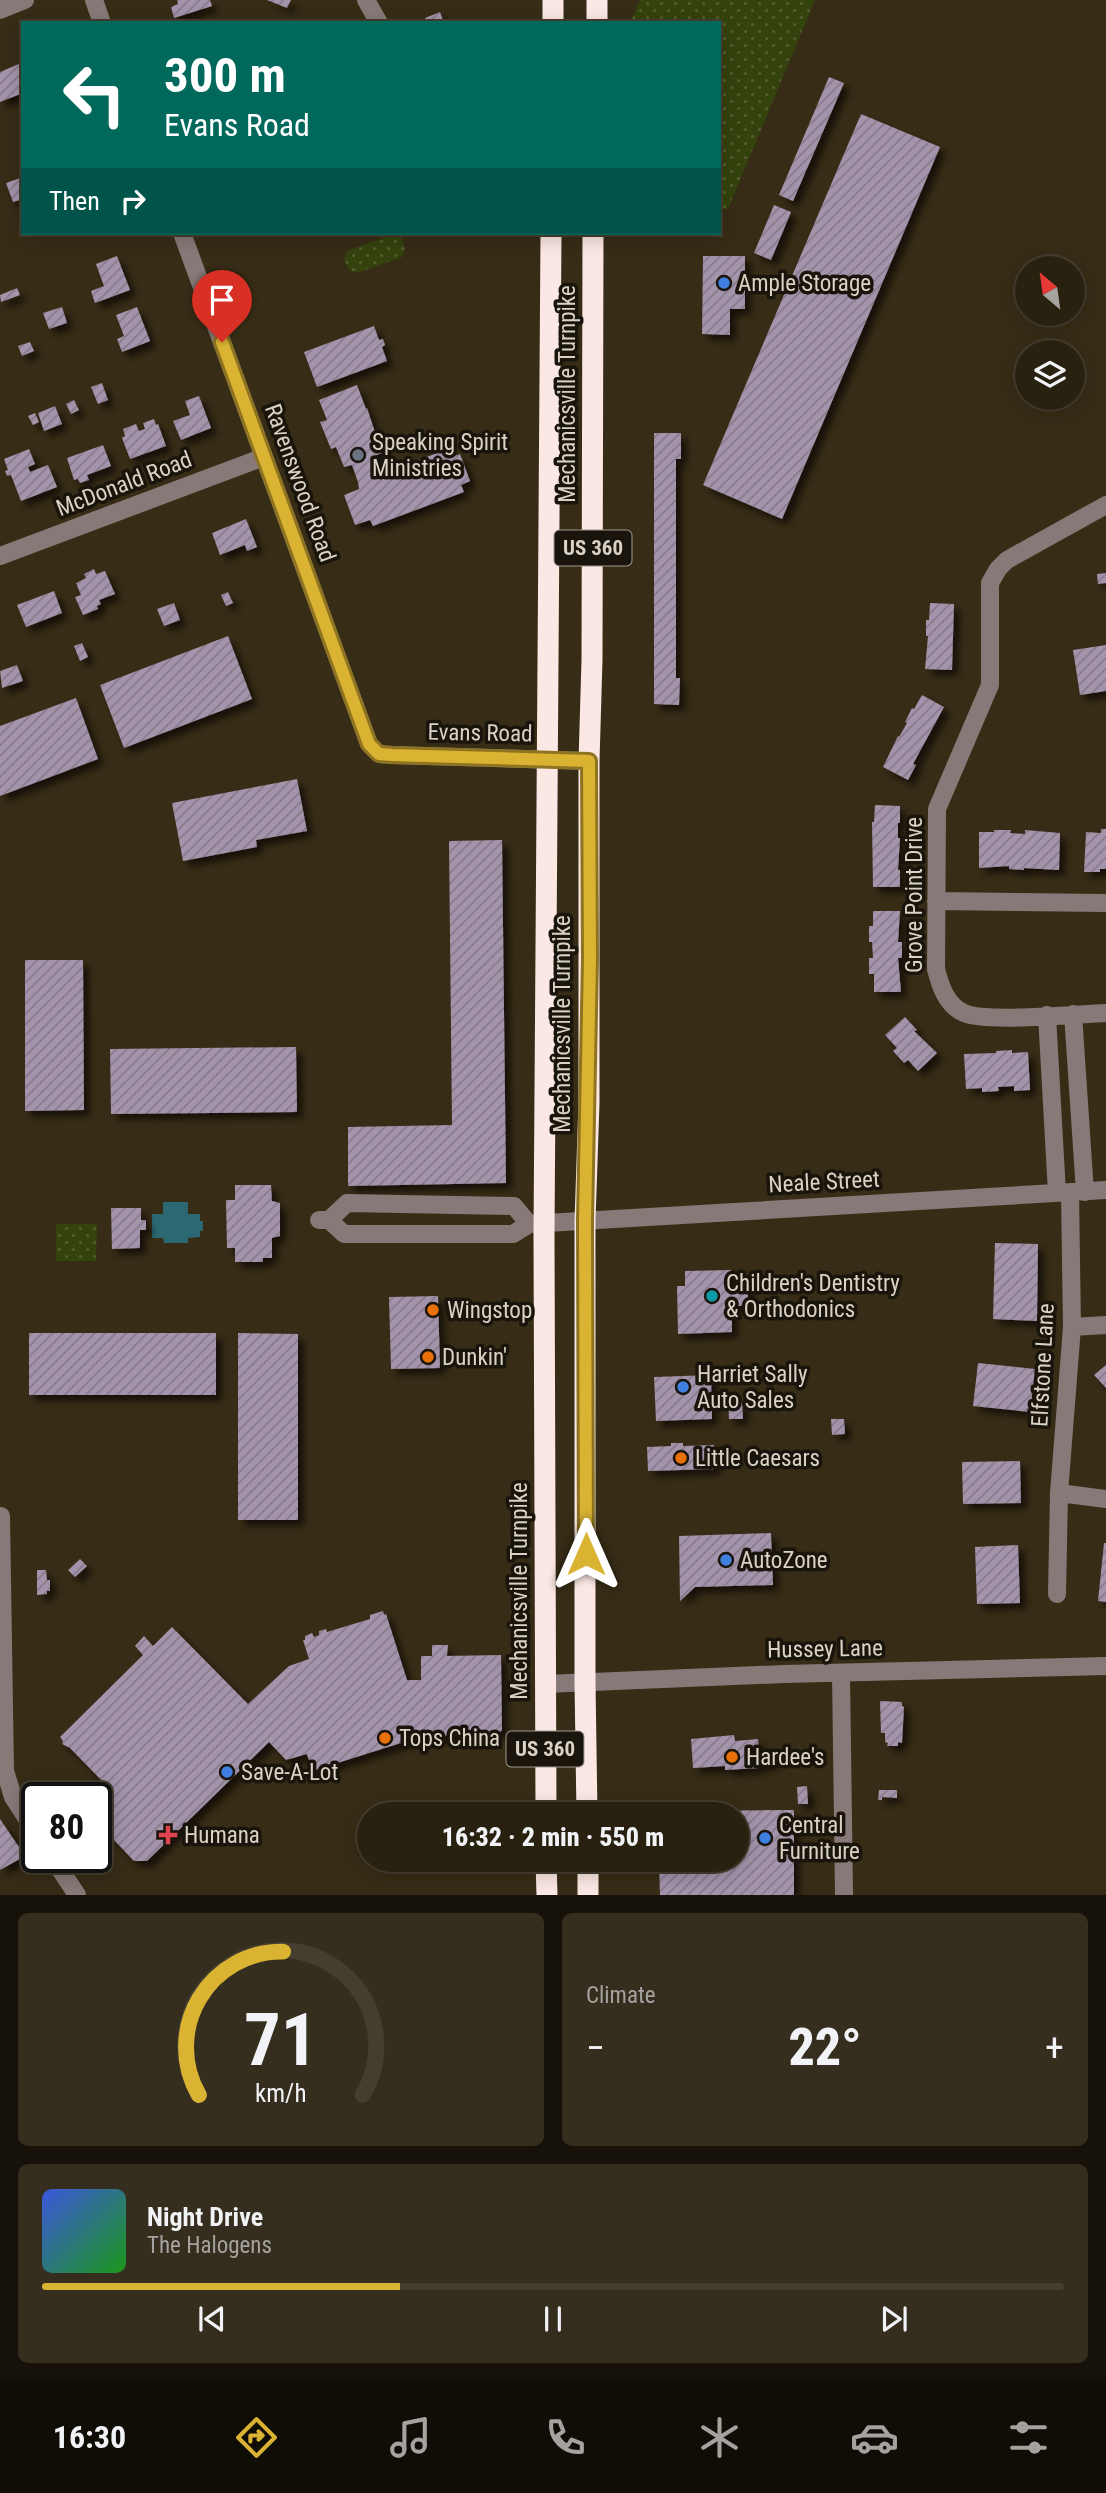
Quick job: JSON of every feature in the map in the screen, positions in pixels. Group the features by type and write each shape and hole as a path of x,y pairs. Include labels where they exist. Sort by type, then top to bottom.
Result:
{"highway":[{"path":"553,0 554,21"},
{"path":"597,0 597,21"},
{"name":"Mechanicsville Turnpike","path":"546,1802 537,1224 548,759 551,235"},
{"name":"Mechanicsville Turnpike","path":"587,1802 585,1221 589,1090 593,235"},
{"path":"546,1872 547,1895"},
{"path":"588,1872 588,1895"}],"street":[{"path":"0,10 25,0"},
{"path":"94,0 101,21"},
{"path":"366,0 378,21"},
{"name":"Ravenswood Road","path":"183,235 369,744 373,748"},
{"name":"McDonald Road","path":"0,556 264,457"},
{"name":"Grove Point Drive","path":"1106,505 1007,561 998,569 990,583 989,685 937,809 936,901 936,968 940,986 951,1004 965,1014 991,1017 1106,1013"},
{"name":"Evans Road","path":"373,748 379,754 392,755 589,761"},
{"path":"936,901 1106,903"},
{"path":"1071,1192 1073,1014"},
{"path":"1047,1015 1071,1192"},
{"name":"Neale Street","path":"537,1224 514,1206 347,1203 324,1220 344,1234 513,1234 537,1224 1106,1190"},
{"name":"Elfstone Lane","path":"1057,1594 1059,1493 1072,1327 1071,1192"},
{"path":"1072,1327 1106,1325"},
{"path":"1059,1493 1106,1499"},
{"path":"1,1516 5,1771 13,1797 21,1809"},
{"name":"Hussey Lane","path":"545,1684 1106,1666"},
{"path":"841,1673 844,1895"},
{"path":"63,1873 77,1895"}],"green space":[{"path":"640,0 815,0 728,209 721,209 721,21 631,21"},
{"path":"390,235 401,237 405,249 402,257 357,273 349,270 344,259 347,251"},
{"path":"56,1224 97,1224 96,1261 56,1261"}],"water":[{"path":"163,1202 188,1202 188,1214 200,1214 200,1221 203,1221 200,1237 188,1238 188,1243 164,1243 163,1238 152,1238 152,1214 163,1214"}],"building":[{"path":"177,0 210,0 212,6 174,18 171,7 178,4"},
{"path":"267,0 291,0 287,8"},
{"path":"440,12 443,21 426,21 425,18"},
{"path":"21,63 21,94 0,102 0,72"},
{"path":"829,77 844,83 793,201 779,195"},
{"path":"861,114 940,147 782,519 703,485"},
{"path":"21,178 21,200 13,202 6,183"},
{"path":"774,205 791,212 771,260 754,253"},
{"path":"117,256 130,290 95,303 91,291 104,286 96,264"},
{"name":"Ample Storage","path":"703,256 745,256 745,309 730,309 730,335 702,334"},
{"path":"17,288 20,295 1,302 0,295"},
{"path":"62,307 67,323 49,329 43,313"},
{"path":"137,307 150,341 122,352 117,339 124,336 116,315"},
{"path":"374,326 379,340 383,339 385,345 382,347 387,361 317,387 304,352"},
{"path":"30,342 34,351 22,356 18,346"},
{"path":"102,383 108,400 98,404 91,387"},
{"name":"Speaking Spirit Ministries","path":"357,385 382,453 374,456 381,474 448,449 451,457 460,454 470,481 461,485 464,492 373,526 370,520 355,525 344,495 359,489 358,482 352,465 344,467 336,447 331,449 320,422 327,420 319,400"},
{"path":"199,396 211,428 181,440 173,421 190,415 185,401"},
{"path":"74,400 79,410 71,414 66,404"},
{"path":"55,406 62,424 44,431 38,413"},
{"path":"35,413 39,422 33,425 28,416"},
{"path":"154,419 166,446 130,459 122,438 125,436 123,429 136,424 139,431 145,429 143,423"},
{"path":"654,433 681,433 681,459 676,459 676,678 680,678 679,705 654,704"},
{"path":"103,445 111,466 87,475 89,480 80,483 78,479 74,480 67,458"},
{"path":"29,449 35,464 28,467 30,472 48,465 57,487 21,501 11,475 7,476 4,459"},
{"path":"246,519 257,547 247,551 245,545 220,555 212,533"},
{"path":"94,569 96,574 105,571 115,594 99,600 101,604 97,606 98,609 83,615 75,597 81,595 76,583 86,578 84,574"},
{"path":"1106,573 1106,583 1098,584 1097,574"},
{"path":"54,591 62,613 26,627 17,605"},
{"path":"228,592 233,603 226,606 221,595"},
{"path":"174,603 180,620 164,626 157,609"},
{"path":"930,603 954,604 952,670 925,669 928,636 926,620 929,620"},
{"path":"228,636 252,699 124,748 100,685"},
{"path":"82,643 88,657 80,661 74,646"},
{"path":"1106,645 1106,691 1080,695 1073,650"},
{"path":"17,665 23,681 2,688 0,671"},
{"path":"922,695 944,707 913,764 916,765 908,780 883,767 907,723 905,722 912,708 914,709"},
{"path":"76,698 98,759 0,796 0,726"},
{"path":"297,779 307,831 256,840 257,847 183,861 172,803"},
{"path":"875,805 900,806 900,887 873,887 872,822"},
{"path":"1101,829 1106,829 1106,869 1100,869 1100,872 1084,872 1086,832 1101,833"},
{"path":"1011,830 1010,833 1025,834 1025,830 1060,833 1059,870 1009,869 1009,866 979,868 979,832"},
{"path":"502,840 506,1183 348,1186 348,1127 452,1125 449,841"},
{"path":"873,911 900,911 898,942 902,942 902,958 898,958 901,992 874,992 874,974 869,974 869,958 873,958 869,926 873,926"},
{"path":"25,960 83,960 84,1110 25,1111"},
{"path":"905,1017 917,1030 914,1031 937,1053 918,1071 908,1060 904,1063 893,1051 897,1048 885,1035"},
{"path":"296,1047 297,1112 111,1114 110,1049"},
{"path":"1012,1050 1012,1053 1028,1052 1030,1090 1014,1091 1014,1086 998,1087 999,1091 966,1089 964,1054"},
{"path":"235,1185 271,1185 272,1201 280,1203 280,1236 272,1238 272,1258 263,1258 263,1262 235,1262 235,1248 227,1248 226,1200 235,1200"},
{"path":"111,1208 141,1208 141,1220 146,1220 146,1230 140,1230 140,1248 112,1249"},
{"path":"995,1243 1038,1244 1037,1321 993,1319"},
{"name":"Children's Dentistry & Orthodonics","path":"731,1270 731,1284 748,1284 748,1306 732,1306 732,1332 678,1334 677,1286 685,1286 685,1271"},
{"path":"438,1296 440,1368 391,1369 389,1297"},
{"path":"29,1333 216,1333 216,1395 29,1395"},
{"path":"238,1333 298,1334 298,1520 238,1520"},
{"path":"978,1363 1035,1369 1030,1412 973,1406"},
{"path":"1106,1365 1106,1388 1094,1375"},
{"path":"711,1375 712,1419 656,1421 654,1377"},
{"path":"728,1402 742,1402 743,1419 729,1419"},
{"path":"831,1419 844,1419 845,1434 832,1435"},
{"name":"Little Caesars","path":"671,1443 683,1443 683,1446 714,1445 715,1469 648,1471 647,1447 671,1446"},
{"path":"1020,1461 1021,1503 963,1504 962,1462"},
{"name":"AutoZone","path":"771,1533 773,1585 695,1587 680,1601 679,1536"},
{"path":"1106,1543 1106,1602 1098,1601"},
{"path":"1018,1545 1020,1603 977,1604 975,1547"},
{"path":"80,1559 87,1566 75,1577 68,1570"},
{"path":"37,1570 46,1570 47,1580 50,1580 50,1591 47,1591 47,1594 37,1595"},
{"path":"383,1611 384,1615 386,1614 407,1680 421,1680 421,1656 432,1656 432,1645 448,1645 447,1656 501,1655 502,1730 497,1735 423,1736 312,1771 307,1754 286,1760 269,1742 147,1861 134,1861 112,1838 112,1782 103,1782 70,1748 62,1744 60,1737 143,1655 135,1646 144,1636 153,1646 172,1627 248,1704 289,1666 309,1659 303,1640 305,1636 312,1633 314,1637 319,1635 319,1631 326,1629 327,1632 370,1619 370,1615"},
{"path":"880,1701 902,1702 904,1707 902,1743 898,1742 898,1746 887,1746 885,1733 881,1733"},
{"name":"Hardee's","path":"734,1735 735,1741 758,1739 759,1751 771,1750 772,1764 759,1765 759,1768 725,1770 725,1766 693,1768 691,1739"},
{"path":"807,1786 808,1804 798,1804 797,1787"},
{"path":"879,1790 897,1790 897,1798 882,1797 882,1800 878,1800"},
{"name":"Central Furniture","path":"749,1810 794,1810 794,1895 660,1895 659,1872 749,1872"},
{"path":"0,1819 21,1850 21,1858 0,1870"}],"place":[{"name":"Ample Storage","path":"724,283"},
{"name":"Speaking Spirit Ministries","path":"358,455"},
{"name":"Children's Dentistry & Orthodonics","path":"712,1296"},
{"name":"Wingstop","path":"433,1310"},
{"name":"Dunkin'","path":"428,1357"},
{"name":"Harriet Sally Auto Sales","path":"683,1387"},
{"name":"Little Caesars","path":"681,1458"},
{"name":"AutoZone","path":"726,1560"},
{"name":"Tops China","path":"385,1738"},
{"name":"Hardee's","path":"732,1757"},
{"name":"Save-A-Lot","path":"227,1772"},
{"name":"Humana","path":"168,1835"},
{"name":"Central Furniture","path":"765,1838"}],"route":[{"path":"222,342 369,744 379,754 589,761 589,1102 585,1221 586,1554"}]}
